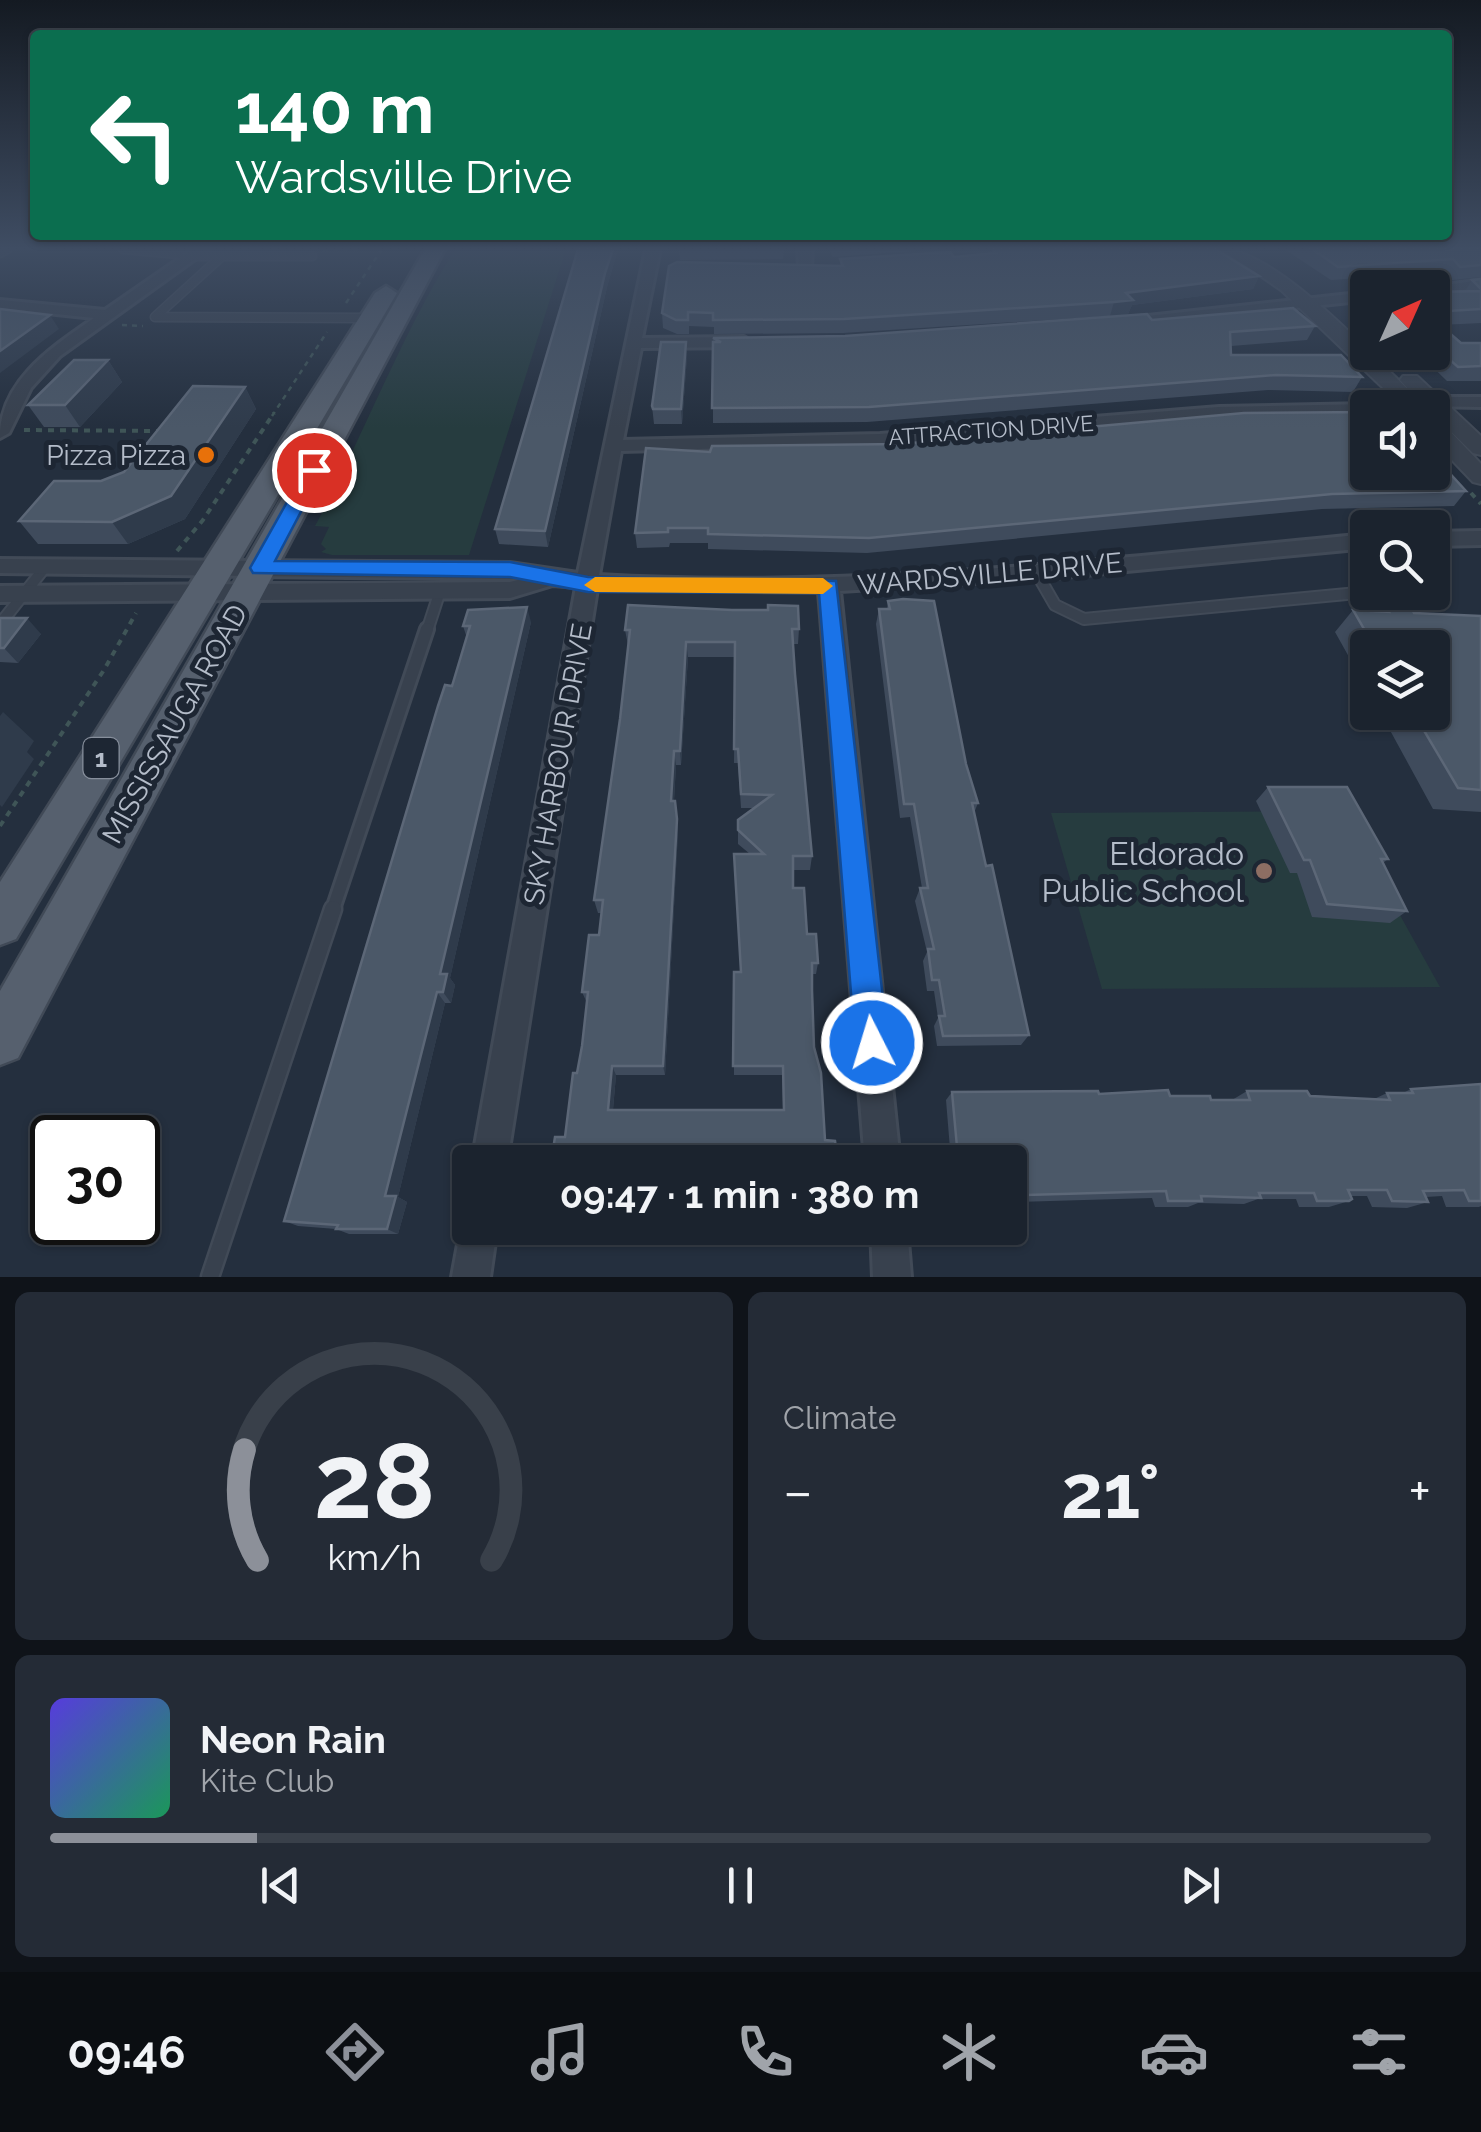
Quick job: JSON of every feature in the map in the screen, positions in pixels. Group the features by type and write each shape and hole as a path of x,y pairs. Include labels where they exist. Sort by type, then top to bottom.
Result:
{"main road":[{"name":"MISSISSAUGA ROAD","path":"0,923 210,580 361,309"},
{"name":"MISSISSAUGA ROAD","path":"0,1040 402,309"}],"street":[{"path":"45,309 107,315"},
{"path":"0,433 37,369 116,309"},
{"name":"SKY HARBOUR DRIVE","path":"493,1145 588,584 642,309"},
{"path":"1110,324 1240,309"},
{"path":"1322,309 1405,390"},
{"path":"1325,309 1350,327"},
{"path":"632,343 768,342"},
{"path":"1394,370 1410,390"},
{"path":"1450,408 1481,402"},
{"name":"ATTRACTION DRIVE","path":"614,446 880,439 1219,412 1350,409"},
{"path":"1450,427 1481,448"},
{"path":"1450,440 1481,477"},
{"path":"1450,539 1481,538"},
{"name":"WARDSVILLE DRIVE","path":"254,580 510,570 588,584 829,586 1350,544"},
{"path":"0,566 254,580"},
{"name":"WARDSVILLE DRIVE","path":"254,580 510,590 553,579"},
{"path":"0,594 254,580"},
{"path":"829,586 881,1145"},
{"path":"470,1277 476,1245"},
{"path":"890,1245 892,1277"}],"lane":[{"path":"164,309 155,317 356,314"},
{"path":"0,624 46,566"},
{"path":"1036,572 1055,605 1084,619 1350,594"},
{"path":"210,1277 440,590"}],"path":[{"path":"356,314 358,309"},
{"path":"177,550 203,520 332,324"},
{"path":"24,430 162,431"},
{"path":"0,826 104,670 138,610"}],"green space":[{"path":"421,309 547,309 469,555 321,552 326,549 321,544 329,527 315,526"},
{"path":"1342,811 1440,987 1102,989 1051,813"}],"building":[{"path":"0,309 50,315 0,351"},
{"path":"560,309 597,309 545,531 495,529"},
{"path":"663,309 1009,309 844,319 713,320 713,313 688,312 688,320 676,320 662,313"},
{"path":"1294,309 1315,326 1230,332 1231,355 1341,355 1350,370 1362,377 1276,375 869,407 712,408 713,342 721,342 713,338 845,336 1147,314 1152,320"},
{"path":"1450,334 1461,343 1481,343 1481,366 1458,367 1450,360"},
{"path":"661,342 686,342 681,409 652,406"},
{"path":"74,360 108,360 65,405 28,405"},
{"path":"193,386 245,387 171,496 112,522 19,521 54,481 101,481 124,472"},
{"path":"1350,412 1350,490 1450,490 1450,474 1466,491 1332,494 869,538 708,534 708,528 635,533 646,448 710,452 712,446 901,444 1244,413"},
{"path":"888,601 934,601 966,764 978,803 972,803 986,866 992,865 1029,1035 943,1036 939,1016 945,1016 939,980 932,980 928,949 934,949 920,888 928,888 914,804 904,804 879,609 890,609"},
{"path":"628,605 732,610 798,606 799,629 792,629 812,856 793,856 793,888 804,888 807,934 816,934 818,963 812,963 814,1047 821,1073 825,1140 835,1141 836,1145 554,1145 555,1137 565,1137 573,1073 577,1073 582,1046 588,992 582,992 589,935 599,935 603,900 594,900 630,630 625,630","holes":["686,642 735,642 734,749 738,749 741,794 772,795 738,820 738,830 764,854 734,854 741,972 734,972 733,1066 783,1066 784,1110 608,1110 612,1066 663,1066 677,819 675,801 671,801 674,751 680,751"]},
{"path":"527,607 440,974 447,974 443,992 437,992 385,1196 396,1196 387,1229 336,1229 338,1225 284,1221 438,706 445,685 452,686 470,626 463,626 468,610"},
{"path":"1353,610 1412,610 1481,616 1481,790 1458,788 1424,730 1450,730 1450,630 1365,630"},
{"path":"0,618 27,618 4,648 0,648"},
{"path":"1268,787 1347,787 1388,859 1381,859 1407,911 1327,904 1310,860 1304,860"},
{"path":"1481,1084 1481,1201 1469,1201 1464,1190 1423,1191 1428,1202 1392,1201 1387,1190 1348,1190 1352,1199 1349,1201 1317,1201 1314,1193 1259,1193 1261,1198 1201,1196 1202,1201 1168,1201 1166,1191 1027,1195 1027,1145 957,1145 952,1092 1099,1094 1168,1090 1170,1096 1250,1100 1247,1091 1307,1091 1310,1096 1390,1100 1387,1093 1413,1093 1411,1089"}],"slow traffic":[{"path":"595,585 823,586"}],"place":[{"name":"Pizza Pizza","path":"206,455"},
{"name":"Eldorado Public School","path":"1264,871"}],"route":[{"path":"314,470 261,568 510,570 588,584 829,586 872,1043"}]}
